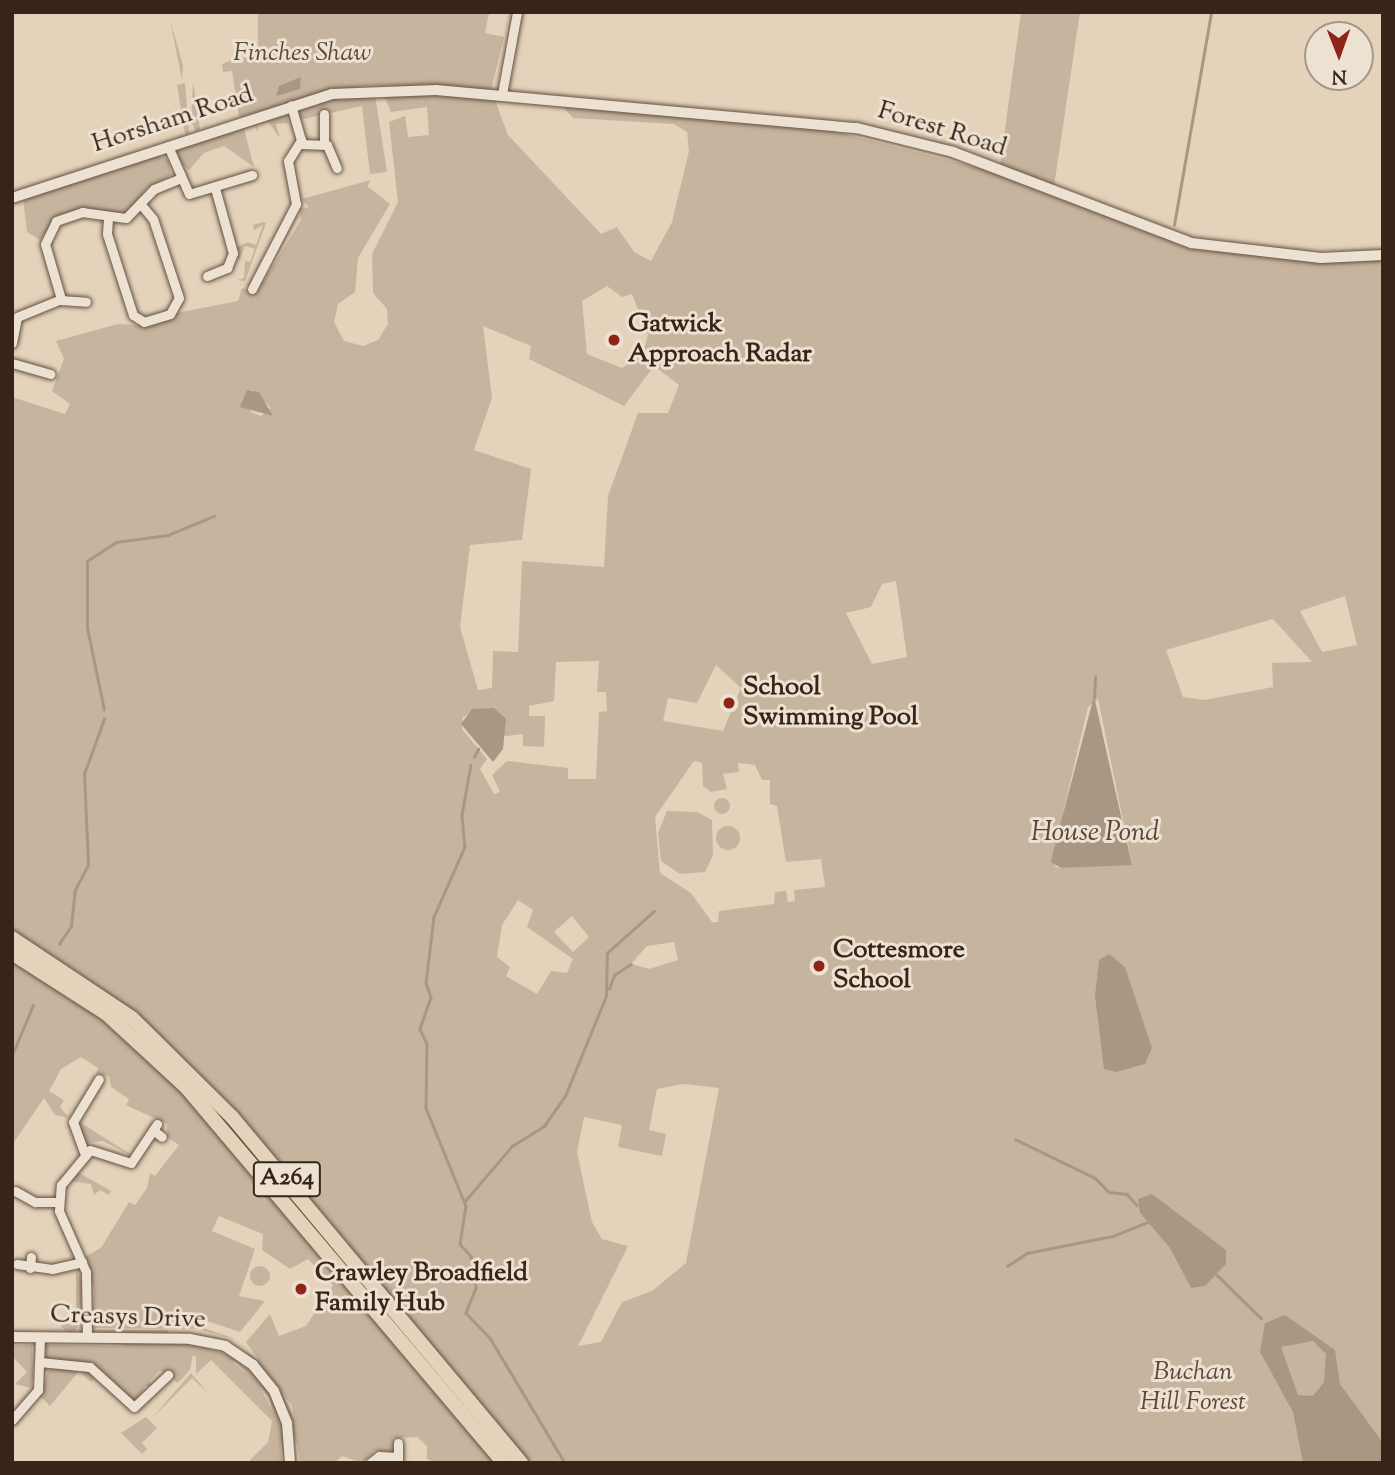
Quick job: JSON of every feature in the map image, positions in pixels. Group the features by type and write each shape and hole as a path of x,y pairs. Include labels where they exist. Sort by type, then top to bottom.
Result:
{"highway":[{"name":"A264","path":"12,938 100,993 197,1081 362,1267 521,1463"},
{"name":"A264","path":"12,953 107,1014 186,1087 316,1233 504,1463"}],"street":[{"path":"502,94 517,12"},
{"name":"Horsham Road","path":"12,198 291,105 365,89 476,93"},
{"name":"Forest Road","path":"476,93 857,128 977,160 1123,223 1191,243 1321,258 1383,255"},
{"path":"291,105 301,144"},
{"path":"324,114 324,143 337,168"},
{"path":"301,144 324,143"},
{"path":"253,289 293,216 296,189 288,161 301,144"},
{"path":"168,146 179,179 189,194 251,176"},
{"path":"60,300 46,247 53,226 78,212 108,219 126,218 142,206 153,189 179,179"},
{"path":"207,276 229,267 234,250 215,188"},
{"path":"108,219 107,234 133,315 144,322 170,314 179,298 153,219 142,206"},
{"path":"12,343 17,317 60,300 86,302"},
{"path":"12,363 50,374"},
{"path":"84,1081 97,1083 73,1122 84,1152"},
{"path":"87,1337 82,1262 58,1202 64,1177 84,1152 107,1151 135,1166 155,1127 162,1137"},
{"path":"16,1190 34,1202 58,1202"},
{"path":"30,1268 31,1257"},
{"path":"17,1264 30,1268 82,1262"},
{"name":"Creasys Drive","path":"12,1337 190,1339 233,1350 260,1371 280,1403 290,1463"},
{"path":"12,1420 36,1394 40,1337"},
{"path":"40,1362 90,1367 134,1407 169,1375"},
{"path":"370,1463 398,1460 398,1443"}],"green space":[{"path":"258,12 511,13 489,13 485,33 504,37 491,90 508,135 601,234 617,227 634,252 651,261 672,222 689,151 687,132 674,124 573,118 563,107 824,129 999,173 1021,12 1080,12 1053,193 1158,235 1290,255 1383,255 1383,1463 527,1463 235,1114 118,1001 12,933 12,397 65,414 70,404 52,391 64,359 56,341 118,324 152,326 181,312 238,301 242,288 257,292 301,220 300,209 309,207 302,199 371,180 367,186 390,204 358,258 355,292 338,304 334,322 344,341 363,346 378,340 388,324 387,309 373,293 372,254 398,202 389,122 405,116 408,137 429,135 427,107 391,112 385,98 394,85 359,86 239,117 232,71 223,72 222,64 258,48","holes":["607,286 622,297 632,294 648,335 642,355 622,368 587,354 582,301","483,326 531,346 529,359 624,406 654,366 679,385 668,413 638,413 608,496 604,567 522,561 518,652 493,651 492,688 478,690 460,627 470,545 522,540 531,469 474,450 492,398","251,389 271,408 261,416 251,412","896,581 907,657 872,664 846,613 871,607 882,584","1345,596 1357,645 1322,652 1300,611","1273,619 1312,662 1272,663 1273,687 1204,700 1183,697 1166,650","599,661 597,692 606,692 607,711 599,712 596,779 568,779 568,768 507,761 492,775 500,792 494,794 480,769 487,759 462,729 463,717 483,708 505,736 523,734 523,746 544,747 545,716 529,716 529,706 554,701 556,662","716,665 741,688 723,731 663,721 668,698 697,703","1098,699 1132,864 1055,867 1064,808 1088,707","694,761 702,763 703,786 711,792 727,789 723,774 739,772 738,763 755,765 762,780 770,780 770,804 777,806 786,862 821,859 825,887 794,890 795,901 788,902 786,891 775,892 774,904 719,911 718,922 712,922 691,893 660,873 655,817","518,900 533,910 527,927 573,959 567,973 551,971 537,994 506,976 510,967 497,957 502,925","572,916 589,937 573,952 554,932","674,942 678,960 649,969 631,964 647,946","683,1084 719,1088 686,1263 652,1291 622,1302 601,1342 578,1346 628,1246 602,1239 592,1222 577,1152 584,1117 622,1125 618,1147 662,1156 666,1134 649,1130 657,1089"]},
{"path":"170,20 183,65 182,80"},
{"path":"193,82 200,129 196,131 191,122"},
{"path":"185,83 189,133 185,134 177,85"},
{"path":"375,95 387,172 370,174 362,106 299,120 299,109 334,97"},
{"path":"284,112 289,123 276,124 280,138 268,122 257,125 258,132 255,126 244,129 254,167 224,146 204,153 189,170 178,162 177,148"},
{"path":"158,155 168,160 171,175 147,188 124,216 76,210 58,216 40,240 27,232 23,198"},
{"path":"266,223 245,281 237,280 244,278 245,261 250,262 255,249 245,246 238,262 237,247 248,242 256,245 263,225 254,230 253,225"},
{"path":"722,798 728,800 728,812 722,814 716,812 714,806 716,800"},
{"path":"667,811 697,812 712,820 713,855 705,872 680,874 661,861 658,833"},
{"path":"728,826 737,829 740,838 737,847 728,850 719,847 716,838 719,829"},
{"path":"12,959 100,1017 194,1104 498,1463 437,1463 427,1459 427,1446 417,1437 394,1438 393,1451 374,1451 362,1463 342,1456 335,1463 300,1463 292,1406 246,1342 270,1314 279,1336 306,1326 333,1285 308,1259 290,1269 262,1250 263,1234 219,1216 212,1231 255,1249 239,1296 265,1301 240,1332 207,1321 206,1329 235,1339 196,1329 92,1328 94,1290 86,1256 101,1248 129,1202 135,1205 147,1188 150,1173 155,1176 179,1145 167,1137 167,1124 126,1105 129,1099 111,1087 109,1076 96,1074 98,1068 81,1057 61,1069 49,1091 64,1100 60,1107 69,1118 55,1115 44,1098 12,1145"},
{"path":"78,1121 130,1155 103,1141 86,1143"},
{"path":"74,1170 111,1191 109,1195 100,1190 94,1195 91,1184 71,1181"},
{"path":"260,1266 267,1269 270,1276 267,1283 260,1286 253,1283 250,1276 253,1269"},
{"path":"76,1271 82,1281 81,1312 76,1310"},
{"path":"70,1314 76,1317 79,1323 76,1329 70,1332 64,1329 61,1323 64,1317"},
{"path":"96,1330 168,1330 168,1334 92,1331"},
{"path":"94,1341 184,1342 230,1355 256,1376 271,1395 282,1423 286,1463 269,1397 236,1362"},
{"path":"32,1345 31,1388 15,1384 27,1372 12,1356 12,1346"},
{"path":"45,1345 130,1346 193,1354 190,1370 178,1383 160,1370 149,1382 154,1386 145,1386 135,1403 90,1364 47,1359"},
{"path":"243,1350 262,1363 279,1386 295,1419 297,1445 276,1388"},
{"path":"196,1355 230,1360 257,1382 279,1423 282,1463 247,1463 268,1442 272,1421 211,1360 196,1374"},
{"path":"49,1369 84,1369 96,1377 91,1382 79,1371 50,1406 40,1396"},
{"path":"191,1373 208,1393 192,1378 152,1418"},
{"path":"146,1417 157,1428 142,1443 147,1449 142,1454 121,1433"}],"water":[{"path":"301,77 300,89 276,96 279,86"},
{"path":"247,390 259,392 273,416 240,407"},
{"name":"House Pond","path":"1094,696 1132,865 1061,868 1051,862"},
{"path":"494,708 506,719 503,749 493,762 461,724 472,709"},
{"path":"1109,954 1125,967 1152,1048 1145,1064 1116,1072 1104,1069 1095,996 1099,960"},
{"path":"1152,1194 1226,1250 1226,1264 1205,1286 1191,1288 1170,1248 1140,1213 1138,1199"},
{"path":"1285,1315 1335,1350 1340,1384 1383,1443 1383,1463 1303,1463 1293,1412 1260,1352 1265,1323","holes":["1313,1341 1326,1354 1324,1382 1313,1396 1298,1395 1281,1347"]}],"waterway":[{"path":"1174,225 1211,12"},
{"path":"104,710 87,628 87,561 116,542 168,535 214,516"},
{"path":"1094,698 1095,677"},
{"path":"59,944 71,926 75,890 88,864 84,774 104,719"},
{"path":"474,757 478,749"},
{"path":"471,765 462,815 465,847 434,917 426,983 431,997 420,1029 427,1044 426,1108 466,1206 460,1244 471,1256 476,1288 466,1313 490,1338 565,1463"},
{"path":"464,1202 512,1146 544,1126 565,1096 606,996 607,953 654,911"},
{"path":"609,989 614,975 631,964"},
{"path":"12,1055 33,1005"},
{"path":"1015,1139 1095,1178 1109,1192 1127,1194 1137,1205"},
{"path":"1007,1266 1027,1253 1113,1236 1147,1222"},
{"path":"1217,1275 1261,1318"}],"place":[{"name":"Gatwick Approach Radar","path":"614,340"},
{"name":"School Swimming Pool","path":"729,703"},
{"name":"Cottesmore School","path":"819,966"},
{"name":"Crawley Broadfield Family Hub","path":"301,1289"}],"park label":[{"name":"Finches Shaw","path":"302,54"},
{"name":"Buchan Hill Forest","path":"1193,1388"}]}
